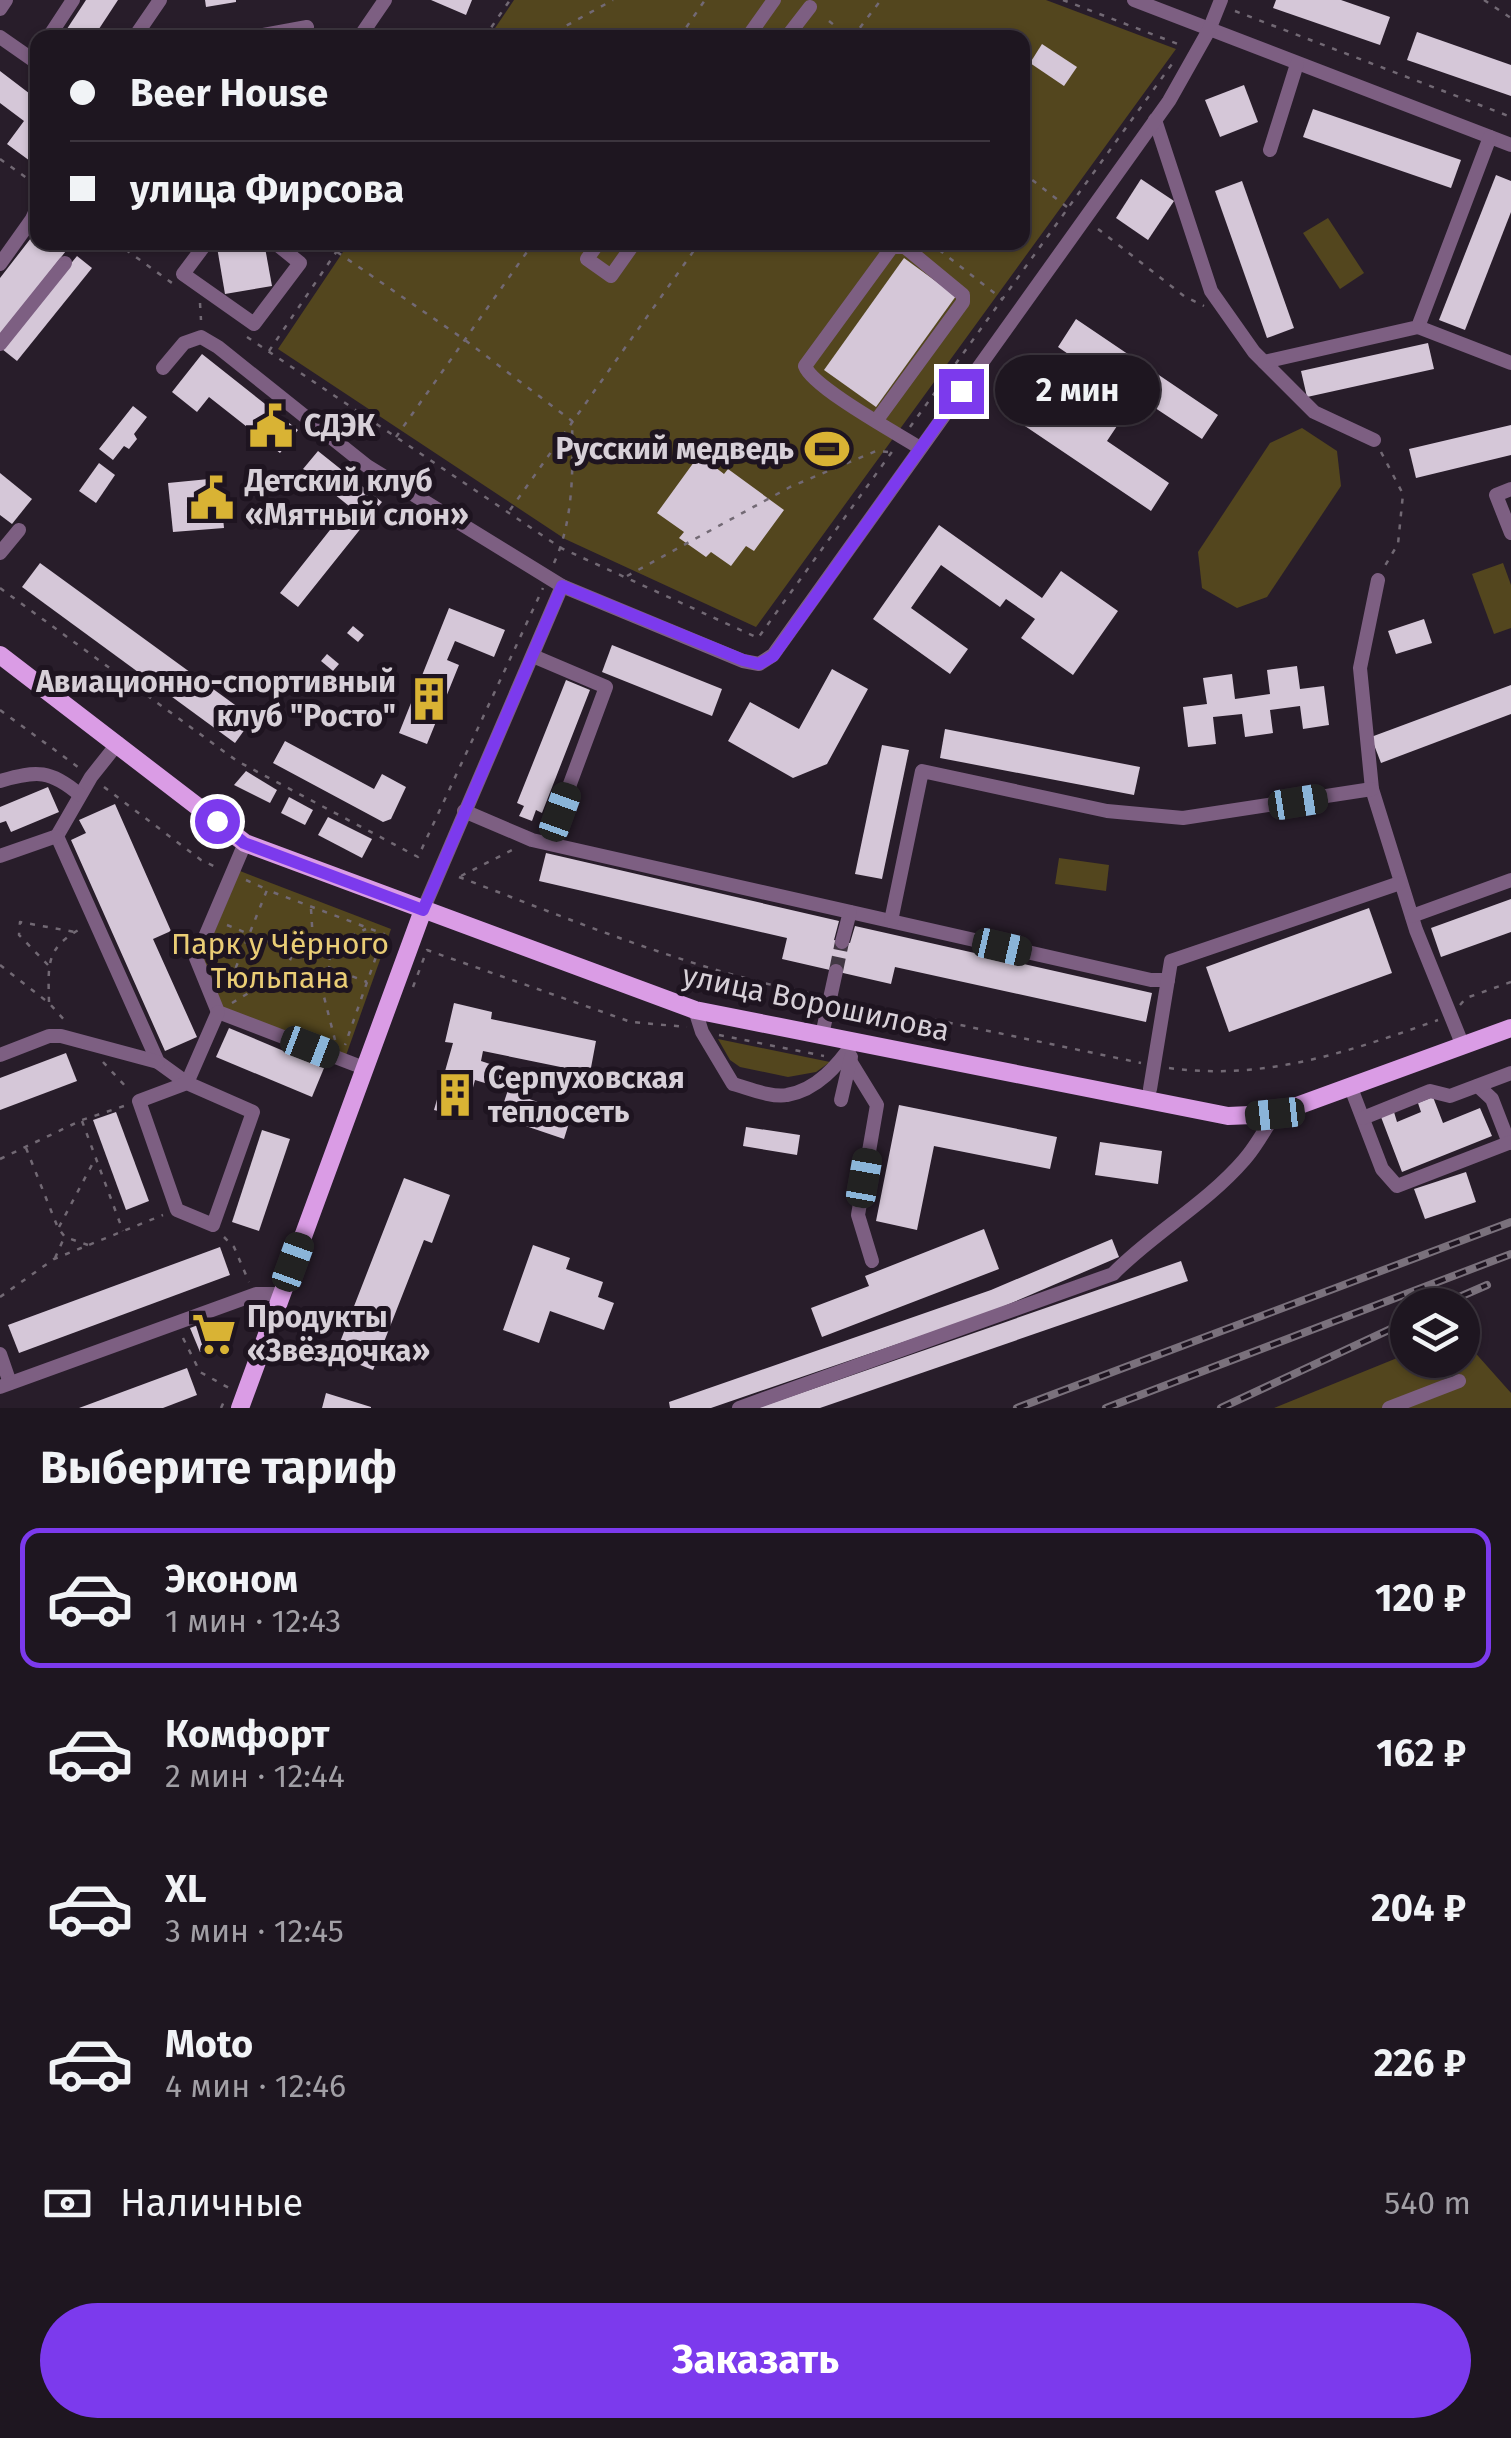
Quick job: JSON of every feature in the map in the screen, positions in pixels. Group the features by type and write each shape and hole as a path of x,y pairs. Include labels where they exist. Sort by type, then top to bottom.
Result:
{"main road":[{"name":"улица Ворошилова","path":"0,655 244,843 695,1010 1228,1116 1275,1114 1511,1028"},
{"path":"240,1408 423,910"}],"street":[{"path":"0,9 6,0"},
{"path":"53,30 74,0"},
{"path":"139,30 160,0"},
{"path":"365,30 385,0"},
{"path":"753,30 774,0"},
{"path":"163,368 184,343 201,337 367,466 562,586 759,664 773,656 1156,120 1210,30 1220,0"},
{"path":"1140,1 1511,145"},
{"path":"792,30 810,7"},
{"path":"290,30 307,27"},
{"path":"0,37 30,58"},
{"path":"1270,150 1298,64"},
{"path":"1156,120 1212,291 1230,318 1264,362 1314,412 1374,440"},
{"path":"1418,327 1490,137"},
{"path":"0,264 30,222"},
{"path":"201,250 183,274 254,324 300,262 284,250"},
{"path":"593,250 587,259 611,276 629,250"},
{"path":"890,250 805,366 820,384 920,448"},
{"path":"876,420 963,302 964,296 909,250"},
{"path":"0,344 65,263"},
{"path":"1264,362 1418,327 1511,363"},
{"path":"1511,489 1496,494 1511,533"},
{"path":"0,553 19,530"},
{"path":"1378,580 1360,668 1372,790 1400,884 1462,1046"},
{"path":"423,910 562,586"},
{"path":"532,656 606,686 540,841"},
{"path":"0,856 56,836 91,777 118,744"},
{"path":"891,922 922,770 1107,811 1183,818 1372,790"},
{"path":"0,781 22,775 57,776 80,796"},
{"path":"464,810 540,841 1058,960 1168,980"},
{"path":"56,836 158,1062"},
{"path":"0,1055 49,1036 61,1036 158,1062 187,1083 254,1112 213,1225 176,1210 139,1101 187,1083 218,1012 196,958 244,843"},
{"path":"1412,916 1511,880"},
{"path":"1150,1089 1171,961 1400,884"},
{"path":"842,942 850,912"},
{"path":"822,1036 836,972"},
{"path":"695,1010 702,1032 733,1084 785,1096 807,1088 846,1060"},
{"path":"218,1012 364,1068"},
{"path":"840,1100 846,1060 854,1042"},
{"path":"846,1060 877,1105 858,1215 872,1262"},
{"path":"1362,1118 1430,1091 1450,1096 1511,1073"},
{"path":"1351,1088 1382,1169 1398,1186 1510,1142 1492,1099 1478,1086"},
{"path":"739,1408 1113,1274 1137,1249 1244,1160 1275,1114"},
{"path":"0,1354 5,1385 256,1294 281,1294"},
{"path":"1389,1408 1459,1381"}],"path":[{"path":"489,30 510,0"},
{"path":"559,30 613,0"},
{"path":"685,30 706,0"},
{"path":"857,30 881,0"},
{"path":"1484,0 1511,18"},
{"path":"1235,11 1511,117"},
{"path":"829,21 841,30"},
{"path":"0,159 30,180"},
{"path":"1030,178 1068,208"},
{"path":"1084,219 1184,296 1230,318"},
{"path":"395,438 528,250"},
{"path":"508,512 694,250"},
{"path":"939,250 1002,299"},
{"path":"268,352 337,252 465,340 572,421"},
{"path":"200,304 201,337"},
{"path":"0,588 237,762 418,857 561,548 574,472 572,421"},
{"path":"1374,440 1403,494 1398,544 1378,580"},
{"path":"626,577 790,487 876,451 892,452"},
{"path":"0,710 201,860 267,890 384,934 340,1059"},
{"path":"540,841 459,877 665,954 761,984 1154,1066 1211,1074 1336,1056 1451,1015 1466,998 1511,982"},
{"path":"218,1012 267,890"},
{"path":"310,907 313,943"},
{"path":"212,919 293,952"},
{"path":"49,1004 48,966 56,946 95,921"},
{"path":"48,966 18,935 20,922 74,932"},
{"path":"326,948 368,928"},
{"path":"218,1012 286,971 298,938 333,950 321,983 340,1059"},
{"path":"427,950 631,1022 679,1025 846,1060"},
{"path":"327,967 367,982"},
{"path":"286,971 321,983"},
{"path":"0,1159 82,1120 139,1101"},
{"path":"82,1120 124,1231"},
{"path":"25,1147 58,1228 65,1237 88,1245"},
{"path":"58,1228 96,1157"},
{"path":"0,1297 54,1259 176,1210"},
{"path":"213,1225 234,1247 256,1294"},
{"path":"54,1259 65,1237"},
{"path":"177,1322 200,1372 230,1388"}],"green space":[{"path":"514,0 1046,0 1176,49 1030,250 1030,30 494,30"},
{"path":"1328,218 1364,273 1340,289 1303,233"},
{"path":"344,250 1030,250 756,627 565,539 278,349"},
{"path":"1302,428 1337,451 1341,486 1267,597 1237,608 1202,588 1198,552 1270,443"},
{"path":"1503,563 1511,585 1511,628 1494,634 1472,574"},
{"path":"1059,858 1109,865 1106,891 1055,884"},
{"name":"Парк у Чёрного Тюльпана","path":"240,871 391,929 344,1061 218,1012 202,961"},
{"path":"718,1039 830,1062 816,1072 788,1077 740,1067 730,1060"},
{"path":"1480,1358 1511,1393 1511,1408 1274,1408 1390,1361 1390,1378 1480,1378"}],"building":[{"path":"86,0 118,0 98,30 66,30"},
{"path":"205,0 236,0 236,2 206,7"},
{"path":"431,0 472,0 466,15"},
{"path":"1276,0 1341,0 1390,17 1380,45 1273,8"},
{"path":"1417,32 1511,65 1511,96 1407,60"},
{"path":"1042,44 1077,67 1064,86 1030,63"},
{"path":"0,71 30,94 30,161 7,144 24,121 0,103"},
{"path":"1244,85 1258,122 1220,137 1205,100"},
{"path":"1313,109 1461,160 1451,188 1303,137"},
{"path":"1496,175 1511,181 1511,212 1465,330 1439,320"},
{"path":"1141,179 1174,201 1148,240 1116,218"},
{"path":"1242,181 1294,328 1267,338 1215,191"},
{"path":"30,239 30,250 67,250 0,336 0,278"},
{"path":"218,250 265,250 272,286 225,294"},
{"path":"77,256 92,268 17,361 2,349"},
{"path":"904,258 956,296 876,407 824,370"},
{"path":"1076,319 1218,415 1202,439 1137,396 1107,441 1169,483 1151,511 1016,420 1033,395 1080,426 1109,382 1058,347"},
{"path":"1428,343 1434,369 1307,397 1301,371"},
{"path":"202,354 298,430 280,453 209,397 197,412 172,392"},
{"path":"133,406 147,417 134,434 137,439 129,449 124,446 113,460 99,449"},
{"path":"1511,425 1511,455 1416,478 1409,449"},
{"path":"693,450 724,474 728,469 784,510 754,551 746,546 731,566 711,552 706,557 679,538 684,532 657,513 694,462 688,457"},
{"path":"318,451 382,502 298,607 280,593 349,506 303,469"},
{"path":"99,463 115,475 96,503 79,491"},
{"path":"0,473 32,499 12,524 0,515"},
{"path":"219,478 224,528 173,532 168,483"},
{"path":"939,525 1042,598 1061,571 1118,611 1073,675 1021,638 1035,619 1006,599 1000,607 941,565 911,608 968,649 950,674 873,619"},
{"path":"40,563 253,718 235,743 22,587"},
{"name":"Авиационно-спортивный клуб \"Росто\"","path":"449,608 505,630 494,657 455,641 447,660 459,665 427,744 399,733"},
{"path":"1424,619 1432,643 1396,654 1388,631"},
{"path":"353,626 364,635 358,642 347,633"},
{"path":"612,645 722,689 712,716 602,672"},
{"path":"327,654 339,664 333,671 321,661"},
{"path":"1297,666 1300,689 1324,686 1329,725 1303,729 1300,706 1270,710 1273,733 1245,737 1242,714 1213,717 1216,744 1188,747 1183,707 1207,704 1203,678 1232,674 1235,699 1270,694 1267,670"},
{"path":"832,669 868,689 827,764 793,778 728,741 750,702 799,729"},
{"path":"566,680 590,690 542,813 536,810 532,821 519,816 524,806 517,803"},
{"path":"1511,685 1511,714 1381,763 1371,737"},
{"path":"945,729 1140,767 1134,795 940,758"},
{"path":"285,741 374,789 382,774 406,787 391,819 383,822 273,763"},
{"path":"882,745 909,750 882,879 855,874"},
{"path":"246,771 277,790 270,803 234,785"},
{"path":"48,787 59,812 11,832 6,821 0,823 0,807"},
{"path":"289,797 313,810 305,825 281,813"},
{"path":"115,804 171,931 153,939 197,1037 165,1051 71,840 86,833 79,820"},
{"path":"328,817 372,839 362,858 318,835"},
{"path":"546,853 839,921 834,940 850,943 855,926 1152,993 1146,1022 895,967 891,984 782,959 787,938 539,881"},
{"path":"1511,899 1511,932 1441,957 1431,928"},
{"path":"1369,908 1392,973 1229,1032 1206,967"},
{"path":"454,1003 492,1012 491,1019 596,1041 590,1073 483,1051 481,1061 535,1079 529,1099 572,1113 564,1139 499,1117 508,1090 475,1080 465,1118 434,1110 453,1043 445,1042"},
{"path":"229,1028 324,1068 312,1097 216,1057"},
{"path":"66,1053 77,1081 0,1110 0,1078"},
{"path":"1433,1097 1443,1123 1480,1108 1492,1136 1402,1172 1381,1117 1394,1112 1397,1122 1421,1112 1418,1103"},
{"path":"899,1105 1057,1137 1050,1169 934,1146 917,1230 876,1221"},
{"path":"116,1112 149,1201 126,1210 93,1120"},
{"path":"746,1127 800,1135 797,1155 743,1146"},
{"path":"262,1130 290,1139 259,1231 232,1222"},
{"path":"1100,1142 1162,1151 1158,1184 1095,1175"},
{"path":"1466,1172 1476,1202 1425,1219 1414,1189"},
{"path":"404,1178 450,1195 432,1243 424,1240 373,1370 335,1355"},
{"path":"984,1229 999,1269 822,1337 811,1308 869,1286 865,1276"},
{"path":"1112,1239 1119,1257 988,1313 711,1408 670,1408 669,1402 991,1290"},
{"path":"533,1245 570,1258 566,1269 603,1282 598,1297 614,1303 604,1330 550,1311 539,1343 503,1330"},
{"path":"220,1247 230,1275 19,1353 8,1325"},
{"path":"1181,1261 1188,1281 820,1408 758,1408"},
{"path":"214,1319 223,1343 200,1352 190,1328"},
{"path":"187,1368 197,1395 163,1408 79,1408"},
{"path":"326,1393 371,1407 371,1408 322,1408"}],"tunnel":[{"path":"836,971 842,942"}],"railway":[{"path":"1017,1408 1511,1222"},
{"path":"1106,1408 1511,1254"},
{"path":"1480,1288 1487,1285"},
{"path":"1221,1408 1390,1329"}],"place":[{"name":"СДЭК","path":"271,426"},
{"name":"Русский медведь","path":"827,449"},
{"name":"Детский клуб «Мятный слон»","path":"212,498"},
{"name":"Авиационно-спортивный клуб \"Росто\"","path":"429,699"},
{"name":"Серпуховская теплосеть","path":"455,1095"},
{"name":"Продукты «Звёздочка»","path":"214,1334"}],"route":[{"path":"217,821 244,843 423,910 562,586 759,664 773,656 961,391"}]}
